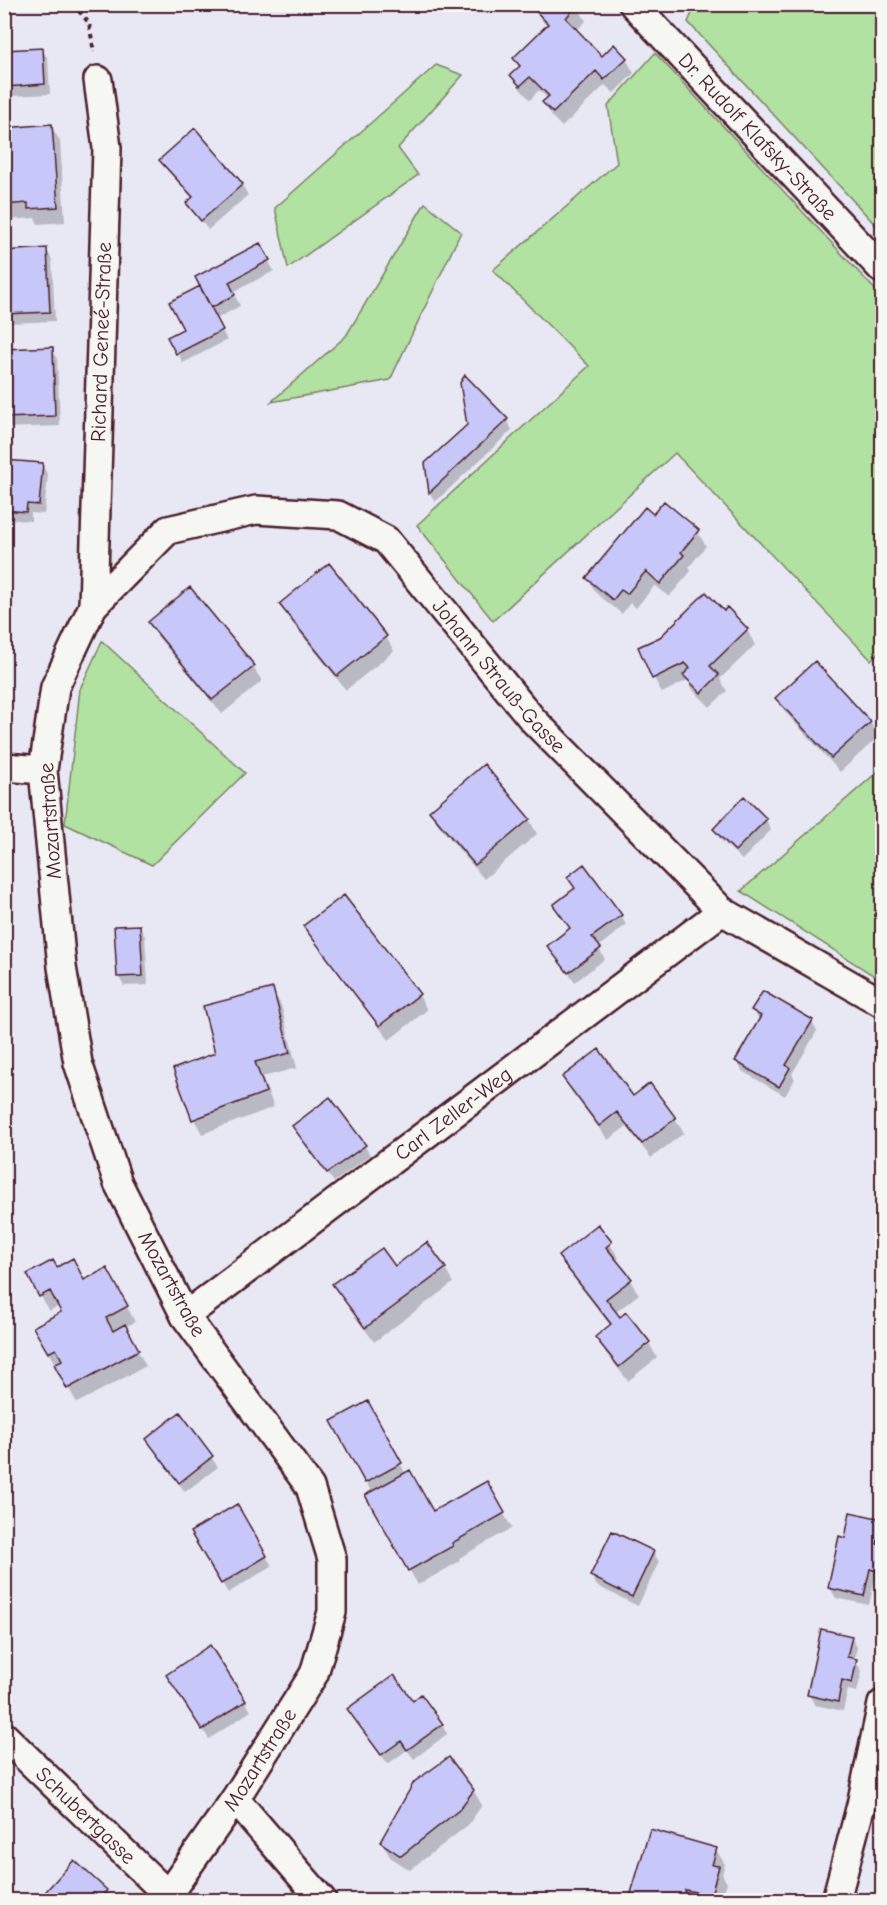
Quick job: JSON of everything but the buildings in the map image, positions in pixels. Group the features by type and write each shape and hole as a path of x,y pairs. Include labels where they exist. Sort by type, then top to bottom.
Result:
{"street":[{"name":"Dr. Rudolf Klafsky-Straße","path":"633,4 882,269"},
{"name":"Richard Geneé-Straße","path":"93,606 107,148 98,80"},
{"name":"Johann Strauß-Gasse","path":"93,606 168,530 256,510 338,515 386,540 533,720 722,911 882,1003"},
{"name":"Mozartstraße","path":"93,606 56,687 43,770 62,967 78,1063 118,1183 184,1316 310,1487 332,1559 332,1611 314,1674 235,1799 166,1898"},
{"path":"4,767 43,770"},
{"name":"Carl Zeller-Weg","path":"184,1316 722,911"},
{"path":"836,1900 861,1805 882,1704"},
{"name":"Schubertgasse","path":"4,1736 166,1898"},
{"path":"235,1799 322,1900"}],"path":[{"path":"73,4 89,22 98,80"}],"green space":[{"path":"700,5 882,5 882,232 688,22 693,11"},
{"path":"655,53 882,297 882,649 871,660 675,453 493,621 417,525 589,366 493,270 617,163 608,106"},
{"path":"436,65 463,75 398,148 418,175 288,268 275,208"},
{"path":"425,203 461,232 390,380 271,402 346,336"},
{"path":"102,641 245,773 152,865 65,824 80,689"},
{"path":"882,768 882,981 741,891"}]}
